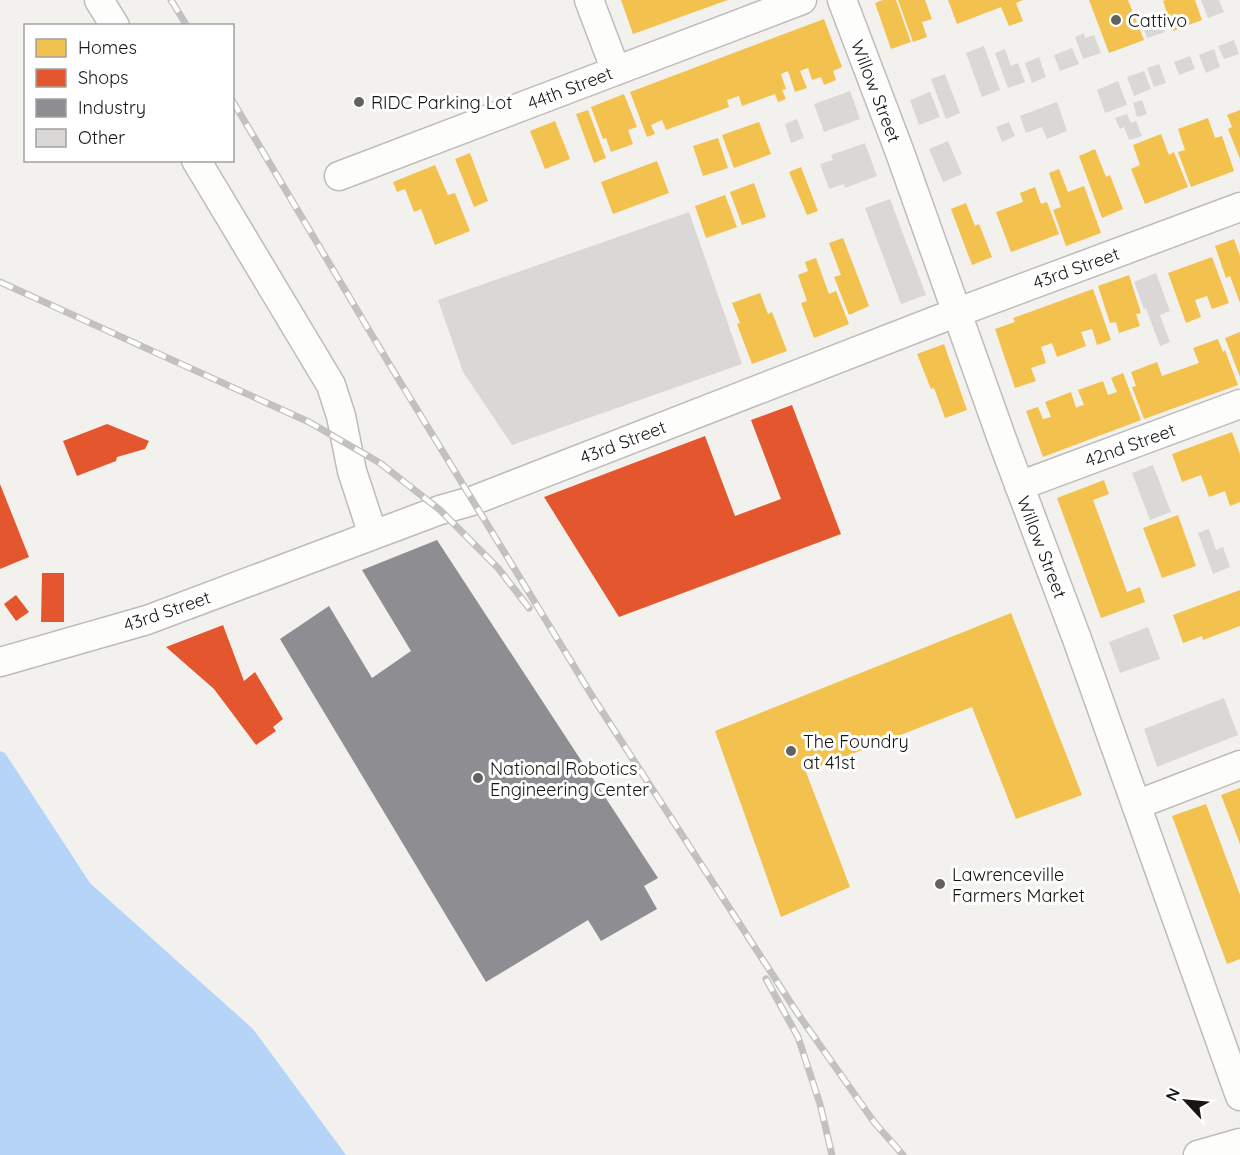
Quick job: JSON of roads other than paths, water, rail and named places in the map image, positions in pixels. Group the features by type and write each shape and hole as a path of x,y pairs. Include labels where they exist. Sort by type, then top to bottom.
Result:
{"street":[{"path":"99,0 114,24"},
{"path":"589,0 616,71"},
{"name":"44th Street","path":"339,176 802,0"},
{"name":"Willow Street","path":"842,0 1077,639 1240,1096"},
{"path":"197,162 330,385 341,416 352,471 373,535"},
{"name":"43rd Street","path":"0,662 147,620 440,510 472,501 958,312 1240,207"},
{"name":"42nd Street","path":"1019,486 1240,404"},
{"path":"1136,805 1240,765"},
{"path":"1198,1155 1240,1143"}],"water":[{"path":"0,751 5,753 90,883 253,1029 346,1155 0,1155"}],"railway":[{"path":"171,0 186,24"},
{"path":"234,103 388,362 594,699 798,1014 874,1122 903,1155"},
{"path":"0,282 309,422 380,463 440,510 498,568 529,608"},
{"path":"766,979 798,1037 820,1104 832,1155"}],"place":[{"name":"Cattivo","path":"1116,20"},
{"name":"RIDC Parking Lot","path":"359,102"},
{"name":"The Foundry at 41st","path":"791,751"},
{"name":"National Robotics Engineering Center","path":"478,778"},
{"name":"Lawrenceville Farmers Market","path":"940,884"}]}
